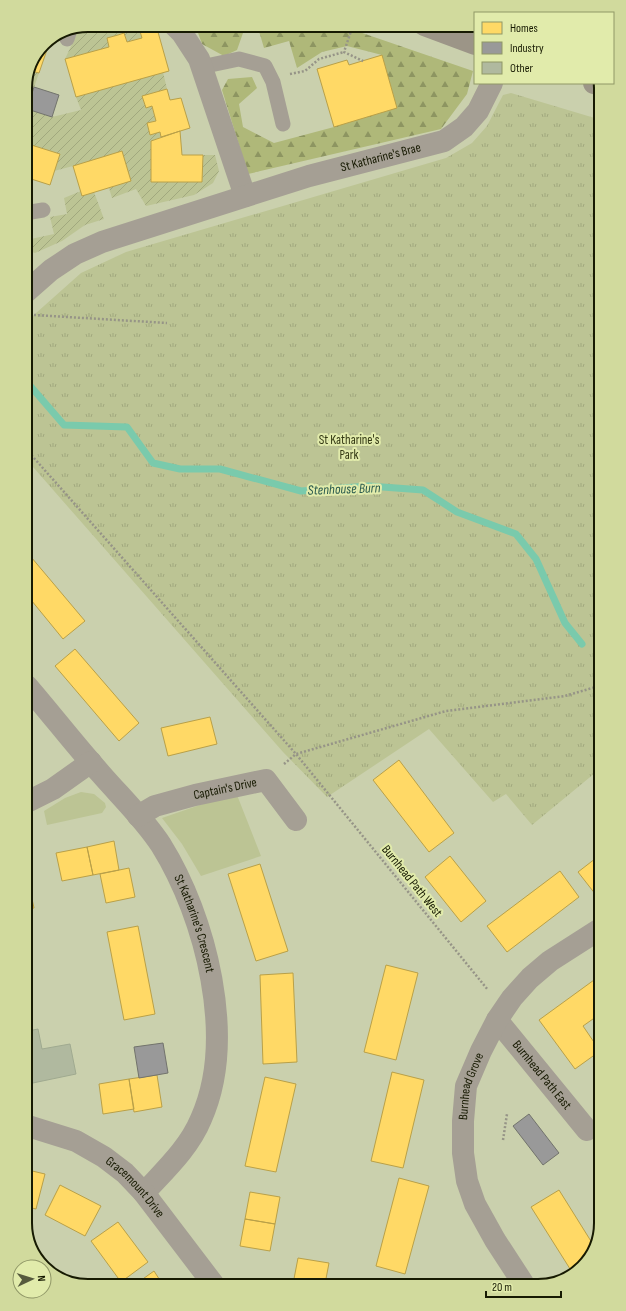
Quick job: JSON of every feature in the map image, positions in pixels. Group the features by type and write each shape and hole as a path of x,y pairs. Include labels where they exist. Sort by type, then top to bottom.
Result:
{"main road":[{"path":"443,32 474,44"}],"street":[{"path":"181,32 199,59 245,196"},
{"name":"St Katharine's Brae","path":"32,283 75,254 102,242 309,176 444,141 464,127 478,111 492,84"},
{"name":"St Katharine's Crescent","path":"32,692 138,816 160,844 175,869 190,902 201,934 211,974 216,1014 217,1053 212,1090 201,1119 186,1146 144,1193"},
{"path":"32,800 53,790 91,762"},
{"name":"Captain's Drive","path":"138,816 155,806 195,795 266,780 296,820"},
{"name":"Burnhead Grove","path":"520,1279 495,1240 475,1204 467,1181 463,1153 462,1121 466,1086 480,1051 497,1020 512,998 530,978 550,961 594,933"},
{"name":"Burnhead Path East","path":"497,1020 587,1130"},
{"name":"Gracemount Drive","path":"32,1127 76,1141 125,1173 144,1193 209,1279"}],"lane":[{"path":"201,67 239,59 265,66 273,82 283,124"},
{"path":"32,211 43,210"}],"path":[{"path":"344,52 351,32"},
{"path":"271,78 305,71 319,59 344,52 363,61"},
{"path":"34,315 167,323"},
{"name":"Burnhead Path West","path":"32,456 296,754 489,992"},
{"path":"266,780 296,754 446,711 565,696 594,687"},
{"path":"503,1140 507,1114"}],"green space":[{"path":"140,32 142,38 127,42 124,33 107,38 109,47 65,59 77,33"},
{"path":"198,32 251,32 243,33 237,50 224,56 202,44"},
{"path":"259,32 359,32 473,71 467,94 441,129 248,174 222,90 228,79 252,77 257,88 239,104 243,127 274,143 334,127 382,55 347,46 322,52 297,68 289,41 264,48"},
{"path":"35,72 39,73 32,93 34,74"},
{"path":"163,72 167,89 142,96 146,108 152,106 156,121 147,123 150,135 160,132 161,137 151,141 151,181 202,182 203,155 215,155 219,171 213,183 194,195 146,206 136,189 112,198 109,188 73,166 54,171 60,154 32,145 32,110 52,117 81,110 76,97"},
{"name":"St Katharine's Park","path":"511,93 594,118 594,774 532,825 506,794 493,802 429,729 327,797 283,752 32,466 32,317 81,273 126,252 446,158 472,143 487,126 503,95"},
{"path":"81,191 82,196 94,192 104,219 85,225 62,241 35,253 32,252 32,239 54,234 50,217 67,214 64,198"},
{"path":"81,792 94,794 105,803 106,807 102,813 47,825 44,811 65,798"},
{"path":"237,795 261,856 201,876 182,844 162,818 223,797"}],"building: Homes":[{"path":"140,32 158,32 169,71 76,97 65,59 109,47 107,38 124,33 127,42 142,38"},
{"path":"47,51 39,73 35,72 38,63"},
{"path":"382,55 397,108 334,127 317,69 347,60 349,65"},
{"path":"167,89 170,100 181,98 190,128 161,137 160,132 150,135 147,123 156,121 152,106 146,108 142,96"},
{"path":"180,131 182,155 203,155 202,182 151,182 151,141"},
{"path":"32,145 60,154 50,185 32,179"},
{"path":"122,151 131,181 82,196 73,166"},
{"path":"32,558 85,621 63,639 32,601"},
{"path":"75,649 139,723 119,741 55,666"},
{"path":"210,717 217,744 168,756 161,728"},
{"path":"399,760 454,833 429,852 373,780"},
{"path":"114,841 119,870 93,875 87,847"},
{"path":"87,847 93,875 62,881 56,853"},
{"path":"450,856 486,901 461,922 425,877"},
{"path":"594,860 594,892 578,872"},
{"path":"260,864 288,951 256,961 228,874"},
{"path":"129,868 135,897 106,903 100,874"},
{"path":"560,871 579,897 507,952 487,926"},
{"path":"138,926 155,1014 124,1020 107,932"},
{"path":"386,965 418,973 396,1060 364,1052"},
{"path":"293,973 297,1062 263,1064 260,975"},
{"path":"594,980 594,1018 583,1026 594,1042 594,1055 575,1069 539,1020"},
{"path":"392,1072 424,1080 403,1168 371,1161"},
{"path":"157,1075 162,1107 134,1112 129,1079"},
{"path":"265,1077 296,1084 276,1172 245,1166"},
{"path":"129,1079 134,1109 103,1114 99,1084"},
{"path":"32,1171 45,1174 36,1209 32,1208"},
{"path":"399,1178 429,1186 405,1274 376,1266"},
{"path":"60,1185 101,1206 85,1236 45,1215"},
{"path":"559,1190 591,1241 585,1254 570,1268 531,1207"},
{"path":"250,1192 280,1197 275,1224 245,1219"},
{"path":"245,1219 275,1224 270,1251 240,1246"},
{"path":"118,1222 148,1262 125,1279 119,1279 91,1241"},
{"path":"298,1258 329,1263 326,1279 294,1279"},
{"path":"154,1271 159,1279 143,1279"}],"building: Industry":[{"path":"34,87 59,95 52,117 32,111 32,93"},
{"path":"163,1043 168,1073 139,1078 134,1047"},
{"path":"529,1114 559,1153 543,1165 513,1126"}],"building: Other":[{"path":"38,1029 42,1049 70,1044 76,1074 32,1083 32,1030"}],"waterway":[{"name":"Stenhouse Burn","path":"32,388 64,425 127,427 153,463 180,469 220,469 301,491 369,486 423,490 457,512 516,534 536,559 565,623 582,644"}]}
